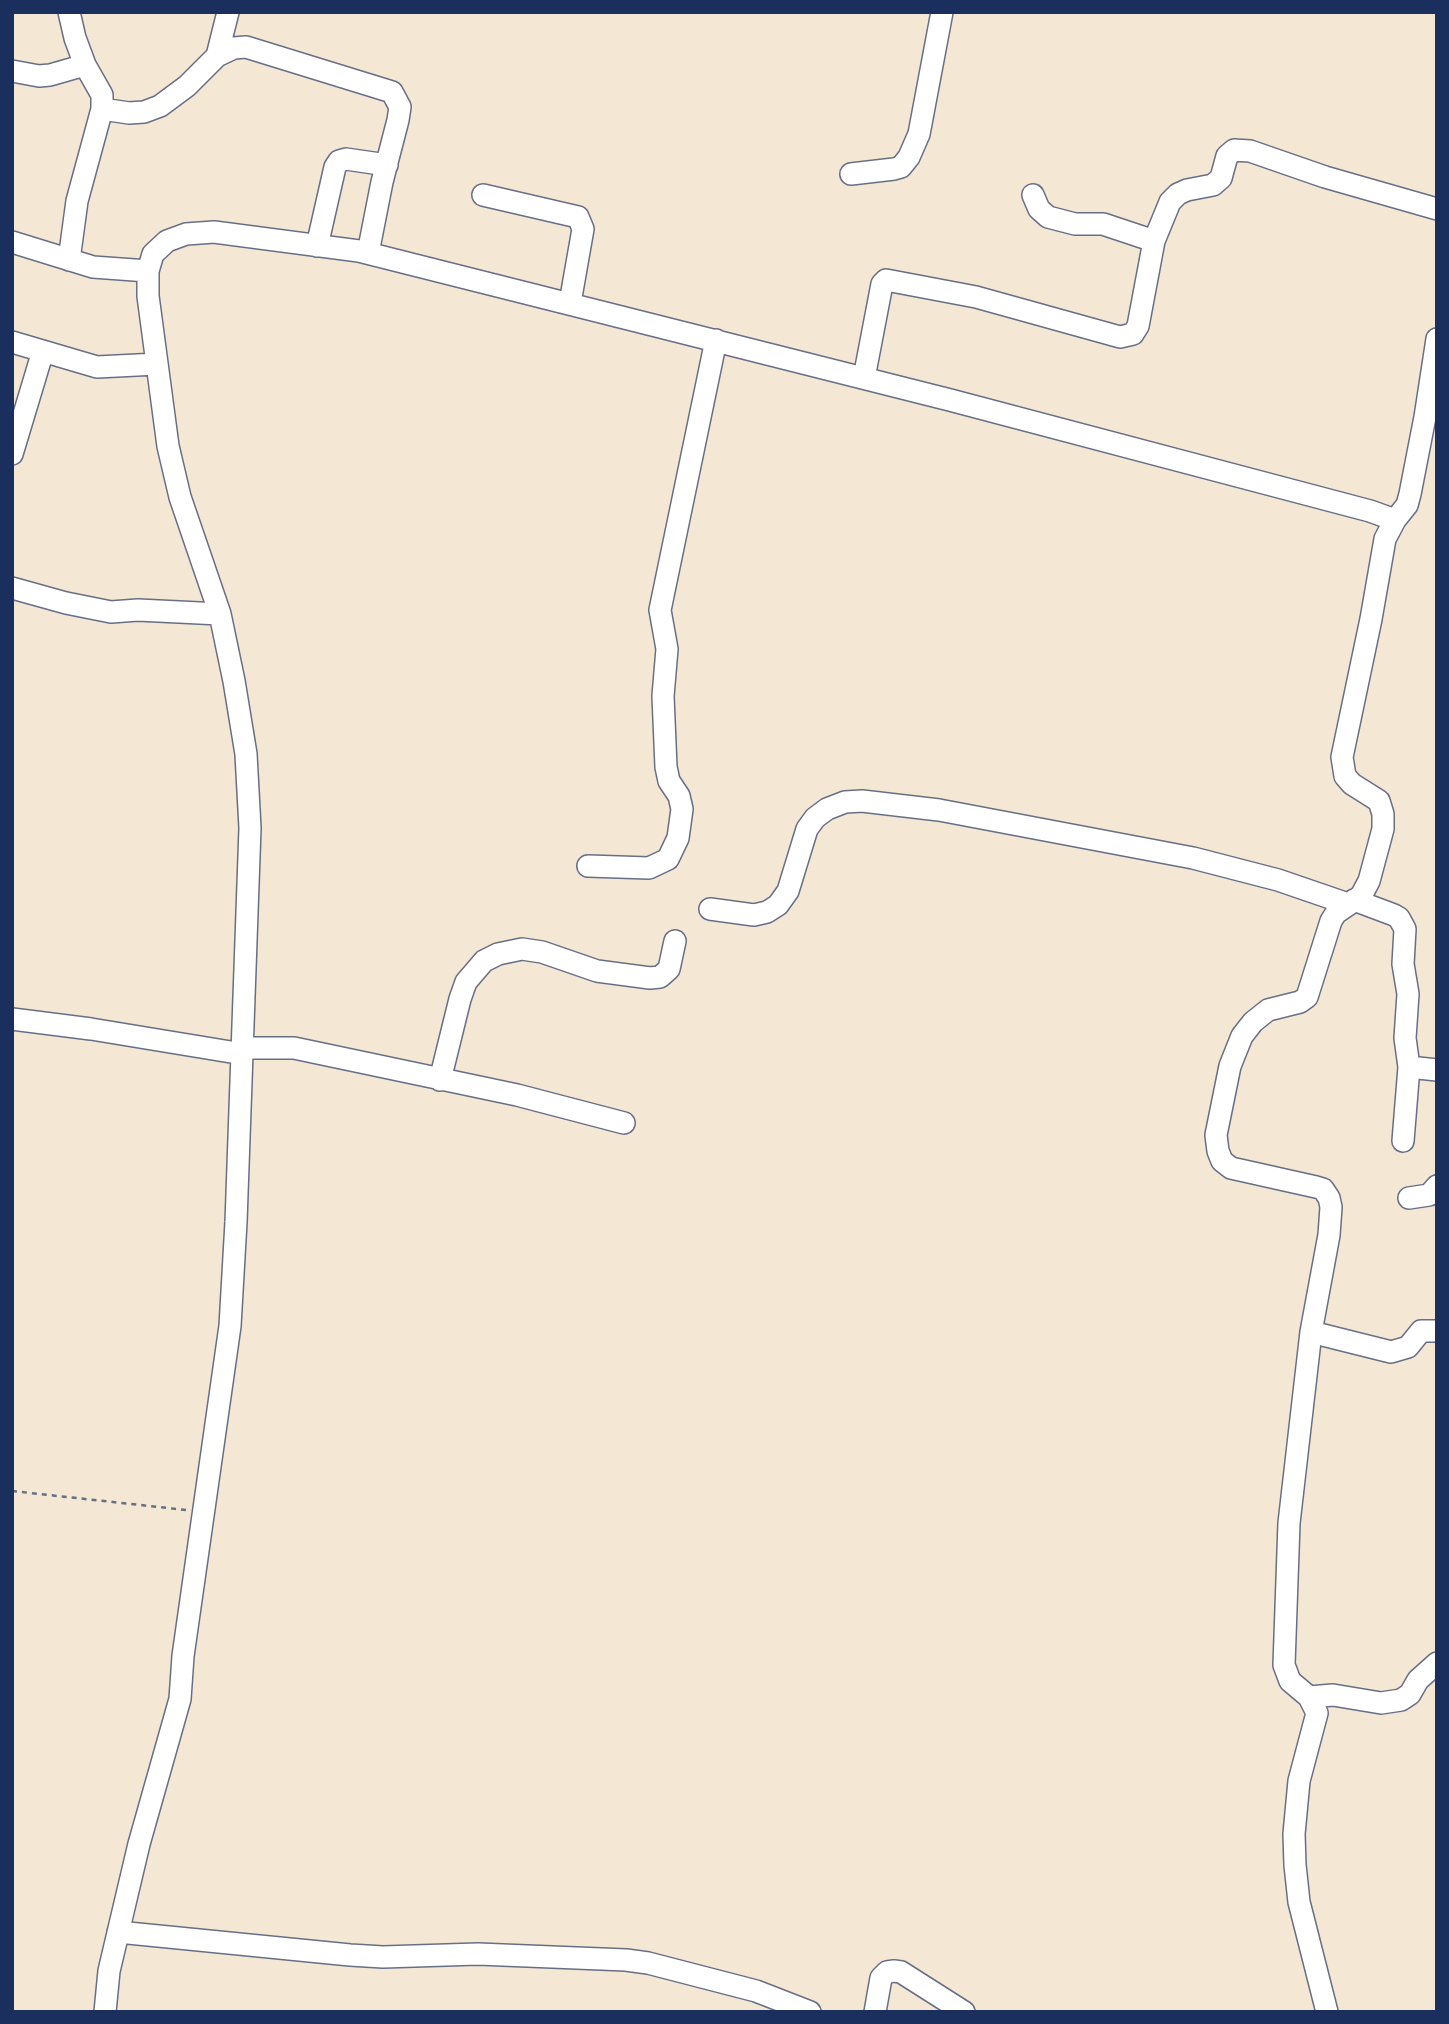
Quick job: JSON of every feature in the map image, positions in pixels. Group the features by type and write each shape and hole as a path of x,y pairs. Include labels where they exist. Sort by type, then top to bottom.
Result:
{"street":[{"path":"68,12 85,65 102,95 102,109 78,201 69,260"},
{"path":"217,56 228,12"},
{"path":"851,174 901,167 909,157 919,134 927,80 942,12"},
{"path":"102,109 129,113 160,106 187,86 227,49 246,47 392,92 400,107 368,253"},
{"path":"12,71 39,76 85,65"},
{"path":"864,378 882,284 886,280 976,297 1120,337 1133,334 1138,327 1154,242 1170,202 1187,190 1213,185 1221,178 1227,156 1234,150 1250,151 1325,177 1437,209"},
{"path":"317,246 335,167 340,161 346,159 387,164"},
{"path":"483,195 578,217 583,229 570,303"},
{"path":"1033,195 1039,209 1048,217 1075,224 1103,224 1154,242"},
{"path":"105,2012 118,1932 154,1787 180,1699 183,1656 230,1326 250,828 246,754 220,614 180,497 168,446 148,296 148,271 153,254 167,241 186,234 214,232 368,253 864,378 1370,510 1395,520"},
{"path":"12,242 93,267 148,271"},
{"path":"1327,2012 1298,1902 1294,1835 1299,1781 1317,1713 1309,1696 1290,1681 1283,1665 1289,1523 1311,1332 1329,1235 1331,1207 1329,1198 1322,1189 1231,1168 1222,1161 1216,1135 1230,1066 1242,1036 1253,1022 1268,1010 1300,1002 1307,997 1331,921 1336,913 1366,891 1370,881 1383,829 1383,814 1379,801 1345,776 1342,757 1385,539 1407,505 1410,494 1437,339"},
{"path":"588,866 649,867 668,859 678,838 682,809 679,796 669,781 666,767 663,696 667,649 660,610 716,340"},
{"path":"12,342 97,367 157,364"},
{"path":"12,454 43,351"},
{"path":"12,589 111,612 138,610 220,614"},
{"path":"710,909 754,915 767,912 778,905 788,891 807,829 815,818 827,808 862,800 939,810 1193,858 1394,915 1405,929 1403,964 1408,994 1405,1038 1409,1067 1403,1141"},
{"path":"440,1080 460,999 467,982 484,961 498,954 522,949 542,952 597,971 660,977 669,969 675,941"},
{"path":"12,1019 243,1051 293,1048 517,1095 624,1123"},
{"path":"1409,1067 1437,1070"},
{"path":"1409,1198 1429,1195 1437,1186"},
{"path":"1311,1332 1391,1352 1408,1347 1421,1331 1437,1331"},
{"path":"1309,1696 1333,1695 1381,1703 1401,1700 1410,1694 1418,1680 1437,1663"},
{"path":"118,1932 383,1957 478,1954 648,1963 756,1991 810,2012"},
{"path":"875,2012 881,1978 887,1972 894,1971 901,1972 964,2012"}],"path":[{"path":"12,1491 203,1512"}]}
